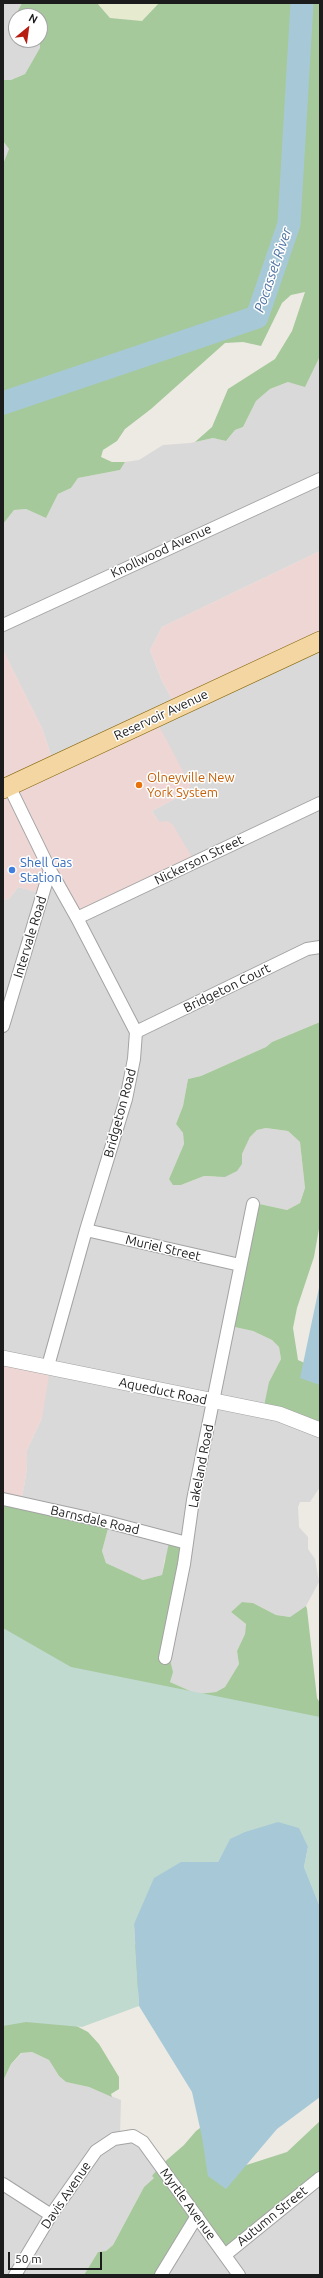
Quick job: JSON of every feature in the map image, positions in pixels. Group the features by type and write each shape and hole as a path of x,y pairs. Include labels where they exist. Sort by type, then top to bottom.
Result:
{"main road":[{"name":"Reservoir Avenue","path":"6,787 320,641"}],"street":[{"name":"Knollwood Avenue","path":"3,625 320,479"},
{"path":"6,787 50,870 78,918 136,1032"},
{"name":"Nickerson Street","path":"78,918 320,803"},
{"name":"Intervale Road","path":"3,1026 50,870"},
{"name":"Bridgeton Court","path":"136,1032 307,950 320,947"},
{"name":"Bridgeton Road","path":"48,1366 86,1230 126,1099 134,1059 136,1032"},
{"name":"Lakeland Road","path":"165,1658 187,1543 193,1500 253,1204"},
{"name":"Muriel Street","path":"86,1230 240,1265"},
{"name":"Aqueduct Road","path":"3,1358 279,1414 320,1430"},
{"name":"Barnsdale Road","path":"3,1499 107,1522 187,1543"},
{"name":"Davis Avenue","path":"15,2275 51,2215 96,2151 114,2139 133,2136"},
{"name":"Myrtle Avenue","path":"133,2136 143,2142 239,2275"},
{"name":"Autumn Street","path":"225,2255 320,2178"},
{"path":"3,2184 51,2215"},
{"path":"161,2275 197,2216"}],"shaded area":[{"path":"3,3 22,3 19,8 8,8 8,48 40,49 25,74 11,80 3,80"},
{"path":"3,141 9,149 3,164"},
{"path":"320,356 320,551 162,627 150,650 162,681 175,705 320,641 320,1022 272,1042 266,1047 201,1076 188,1079 183,1106 176,1124 183,1133 184,1144 169,1179 181,1185 204,1176 215,1177 242,1164 242,1154 250,1137 257,1130 266,1128 288,1131 300,1142 305,1188 300,1203 287,1210 255,1203 230,1326 253,1331 272,1340 279,1347 281,1359 269,1382 316,1427 320,1420 320,1487 310,1502 300,1502 298,1507 299,1527 308,1537 308,1549 315,1559 319,1582 306,1606 290,1617 276,1615 253,1603 242,1602 231,1612 246,1624 245,1634 237,1651 239,1664 225,1687 216,1692 197,1694 170,1682 165,1557 162,1575 143,1580 106,1563 102,1551 110,1521 21,1503 27,1469 27,1450 42,1418 3,1358 3,900 9,899 18,887 41,893 50,872 159,822 152,811 186,793 54,764 42,728 3,650 3,524 14,510 26,509 46,518 58,494 71,488 78,478 120,470 125,462 139,460 163,445 190,443 213,438 226,441 235,430 243,427 256,401 270,389 288,382"},
{"path":"320,551 320,641 175,705 162,681 150,650 162,627"},
{"path":"3,650 42,728 54,764 156,720 191,786 186,793 152,811 159,822 168,821 173,825 195,862 78,918 54,878 41,893 18,887 9,899 3,900"},
{"path":"3,1358 50,1369 42,1418 27,1450 27,1469 21,1503 3,1500"},
{"path":"32,2052 49,2060 59,2076 66,2082 89,2087 121,2100 120,2135 133,2135 160,2162 154,2178 144,2187 113,2245 106,2251 98,2252 84,2275 3,2275 3,2081 11,2064 22,2053"},
{"path":"320,2184 320,2275 163,2275 198,2218"}],"green space":[{"path":"22,3 97,3 110,18 142,21 159,3 320,3 320,356 305,387 288,382 270,389 256,401 243,427 235,430 226,441 213,438 195,442 212,427 228,389 275,359 292,331 305,292 291,295 282,303 261,346 243,342 225,343 151,409 125,429 117,441 103,450 101,457 112,462 125,462 120,470 78,478 71,488 58,494 46,518 26,509 14,510 3,524 3,164 9,149 3,141 3,80 11,80 25,74 40,48 48,48 48,8 19,8"},
{"path":"97,3 159,3 142,21 110,18"},
{"path":"320,1022 320,1223 314,1257 297,1308 293,1328 298,1360 320,1370 320,1420 316,1427 264,1406 269,1382 281,1359 279,1347 272,1340 253,1331 230,1326 255,1203 287,1210 300,1203 305,1188 300,1142 288,1131 266,1128 257,1130 250,1137 242,1154 242,1164 237,1171 225,1177 204,1176 181,1185 173,1185 169,1179 184,1144 183,1133 176,1124 183,1106 188,1079 201,1076 266,1047 272,1042"},
{"path":"3,1500 110,1521 102,1551 106,1563 143,1580 162,1575 170,1538 186,1543 168,1652 173,1672 170,1682 197,1694 216,1692 225,1687 239,1664 237,1651 245,1634 246,1624 231,1612 242,1602 253,1603 276,1615 290,1617 306,1606 307,1609 317,1698 320,1703 320,1833 284,1821 151,1862 128,1930 146,1964 138,1992 120,1975 3,1835"},
{"path":"3,1628 71,1667 320,1717 320,1907 304,1867 308,1847 230,1840 218,1862 181,1862 134,1924 139,2006 82,2027 26,2022 3,2026"},
{"path":"3,2008 63,2019 88,2032 99,2044 119,2077 119,2089 111,2094 112,2097 89,2087 66,2082 59,2076 49,2060 32,2052 21,2053 11,2064 3,2081"},
{"path":"320,2121 320,2184 227,2253 201,2220 163,2275 84,2275 98,2252 106,2251 113,2245 144,2187 154,2178 152,2176 161,2165 184,2145 196,2131 208,2122 234,2169 287,2152"}],"water":[{"path":"320,1283 320,1385 300,1378"},
{"path":"278,1822 299,1828 308,1847 304,1867 320,1907 320,2097 277,2129 226,2189 208,2176 202,2137 192,2092 139,2006 134,1924 154,1878 181,1862 218,1862 230,1839 245,1832"}],"waterway":[{"name":"Pocasset River","path":"3,403 257,317 289,224 302,3"}],"place":[{"name":"Olneyville New York System","path":"139,785"},
{"name":"Shell Gas Station","path":"12,870"}]}
